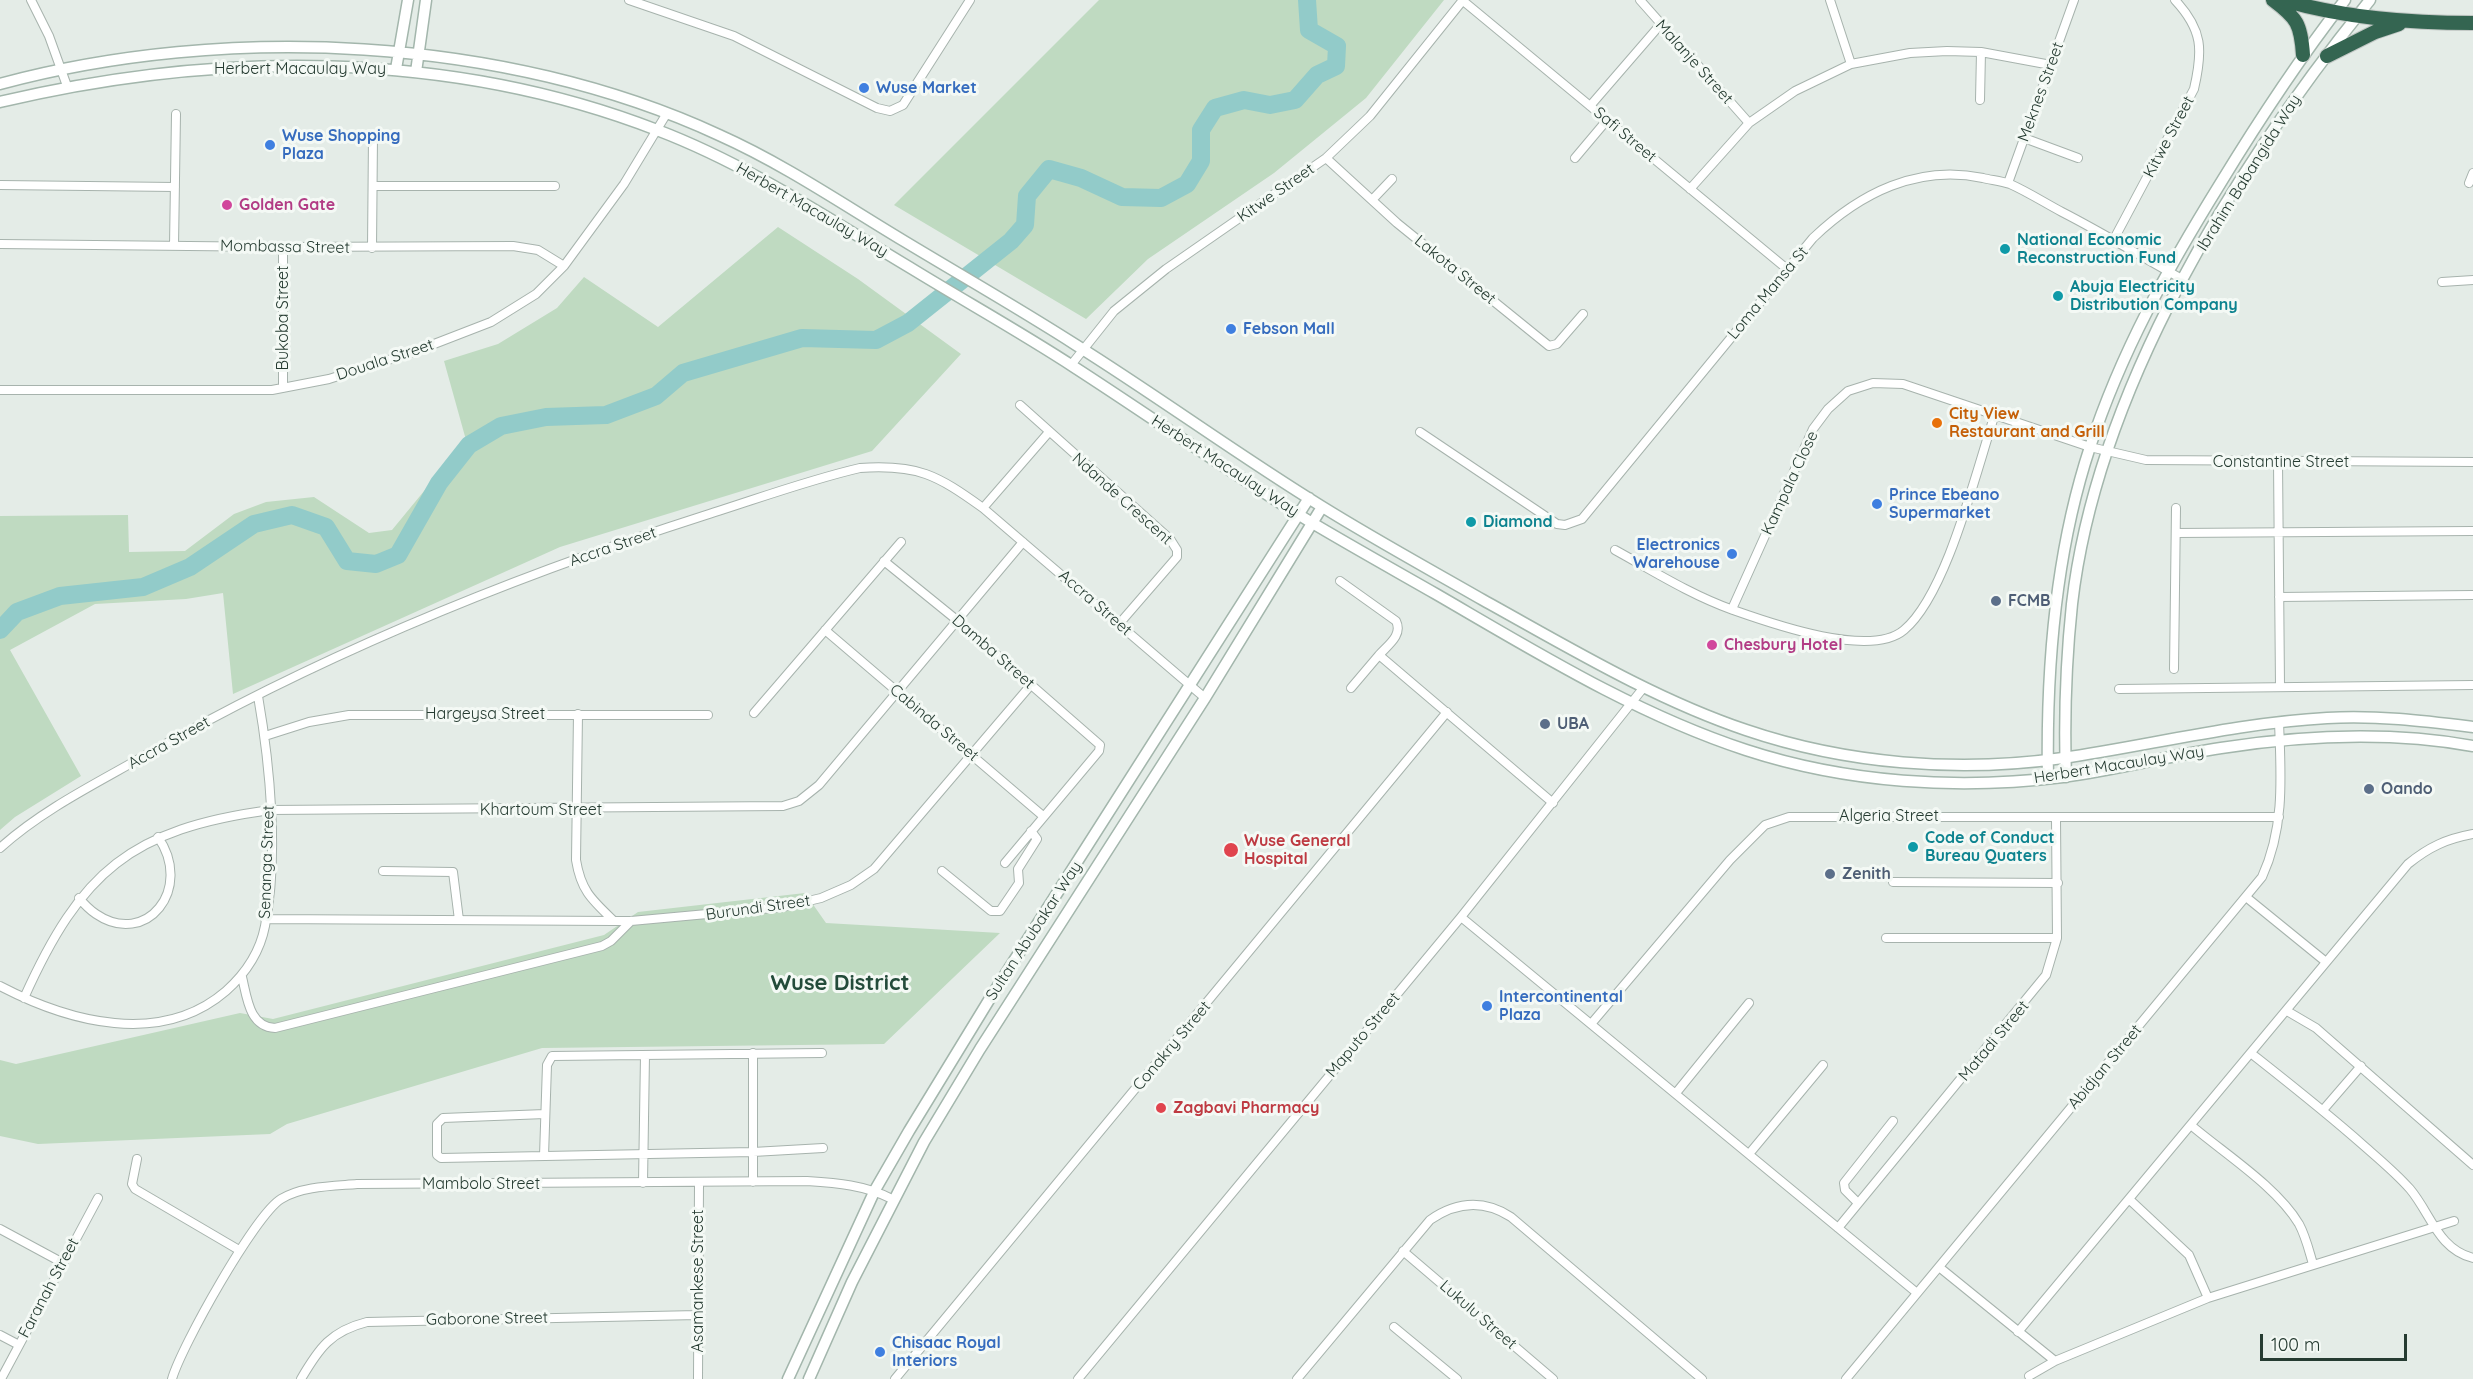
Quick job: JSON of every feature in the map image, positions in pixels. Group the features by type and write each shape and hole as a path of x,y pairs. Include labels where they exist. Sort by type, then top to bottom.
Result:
{"highway":[{"path":"2273,0 2297,21 2302,34 2303,55"},
{"path":"2283,0 2335,12 2404,23 2473,23"},
{"path":"2327,56 2374,32 2404,23"}],"main road":[{"path":"396,69 408,0"},
{"path":"416,72 426,0"},
{"name":"Ibrahim Babangida Way","path":"2048,778 2055,602 2075,500 2090,447 2130,342 2166,270 2268,106 2345,0"},
{"name":"Ibrahim Babangida Way","path":"2066,777 2072,603 2092,503 2107,452 2146,355 2182,279 2244,175 2327,56 2370,0"},
{"name":"Herbert Macaulay Way","path":"0,84 61,67 164,54 325,49 399,51 551,78 667,113 741,145 1008,302 1322,507 1516,618 1644,687 1705,715 1754,733 1820,750 1868,758 1970,766 2048,760 2279,722 2335,717 2386,718 2473,727"},
{"name":"Herbert Macaulay Way","path":"0,102 68,86 166,71 326,66 396,69 486,82 610,113 658,130 762,178 1071,365 1313,523 1506,635 1633,703 1688,729 1748,751 1815,768 1914,782 1973,783 2066,777 2217,748 2359,735 2416,738 2473,746"},
{"name":"Sultan Abubakar Way","path":"788,1379 875,1190 989,1000 1309,498"},
{"name":"Sultan Abubakar Way","path":"809,1379 892,1199 980,1049 1205,698 1322,507"}],"street":[{"path":"31,0 68,86"},
{"path":"629,0 734,36 877,108 890,111 903,105 970,0"},
{"name":"Kitwe Street","path":"1071,365 1114,311 1166,269 1326,158 1370,116 1463,0"},
{"name":"Safi Street","path":"1463,0 1787,269"},
{"name":"Malanje Street","path":"1640,0 1749,123"},
{"path":"1830,0 1851,64"},
{"name":"Meknes Street","path":"2008,183 2074,0"},
{"name":"Kitwe Street","path":"2114,239 2194,89 2200,63 2199,41 2191,17 2175,0"},
{"path":"1590,106 1660,25"},
{"path":"1980,100 1981,52"},
{"path":"1690,189 1749,123 1795,91 1851,64 1910,53 1981,52 2050,65"},
{"name":"Douala Street","path":"0,390 283,388 329,378 416,351 491,322 536,294 564,266 624,184 667,113"},
{"path":"174,246 176,114"},
{"path":"1575,158 1607,120"},
{"path":"372,248 373,136"},
{"path":"2024,138 2078,158"},
{"name":"Lakota Street","path":"1326,158 1372,200 1549,346 1557,344 1583,314"},
{"name":"Loma Mansa St","path":"1420,432 1557,524 1574,523 1582,519 1787,269 1834,218 1863,198 1896,183 1927,176 1961,173 2008,183 2114,239 2182,279"},
{"path":"2469,183 2473,173"},
{"path":"1372,200 1392,179"},
{"path":"0,185 175,187"},
{"path":"373,186 555,186"},
{"name":"Mombassa Street","path":"0,244 372,248 513,246 538,250 564,266"},
{"name":"Bukoba Street","path":"283,247 283,388"},
{"path":"2442,282 2473,280"},
{"name":"Kampala Close","path":"1732,609 1813,429 1828,409 1848,391 1873,383 1903,384 2090,447"},
{"name":"Ndande Crescent","path":"1020,405 1170,539 1178,550 1178,557 1119,624"},
{"path":"1615,550 1675,583 1732,609 1836,639 1869,642 1897,635 1924,607 1939,582 1995,414"},
{"path":"983,507 1048,432"},
{"name":"Constantine Street","path":"2090,447 2146,460 2178,463 2473,462"},
{"path":"2278,462 2280,686"},
{"name":"Accra Street","path":"0,848 47,812 84,790 258,696 411,626 584,556 834,474 860,468 891,466 921,471 945,481 983,507 1205,698"},
{"path":"2174,669 2176,507"},
{"path":"2176,533 2473,531"},
{"path":"753,713 901,542"},
{"name":"Khartoum Street","path":"24,998 50,942 79,898 127,854 179,828 224,816 270,810 576,810 783,806 799,801 819,785 1023,542"},
{"name":"Damba Street","path":"884,561 958,621 1100,745 1099,751 1043,816"},
{"path":"1340,581 1396,621 1399,631 1351,688"},
{"path":"2279,597 2473,595"},
{"name":"Cabinda Street","path":"825,630 1043,816"},
{"path":"1379,655 1553,802"},
{"path":"2119,688 2473,685"},
{"name":"Burundi Street","path":"266,919 631,921 783,907 821,898 851,885 874,868 1030,686"},
{"name":"Maputo Street","path":"1078,1379 1461,917 1644,687"},
{"name":"Senanga Street","path":"0,986 24,998 74,1016 117,1024 154,1024 187,1016 217,998 242,977 257,949 266,919 270,880 270,810 265,736 258,696"},
{"name":"Conakry Street","path":"896,1379 1447,712"},
{"path":"578,714 576,860 579,881 589,898 614,921"},
{"name":"Hargeysa Street","path":"265,736 309,722 349,715 708,715"},
{"name":"Abidjan Street","path":"1846,1379 2262,877 2273,852 2280,817 2279,722"},
{"path":"1005,863 1043,816"},
{"name":"Algeria Street","path":"1592,1024 1730,860 1765,825 1789,817 2056,819 2280,817"},
{"name":"Matadi Street","path":"1838,1228 2039,987 2052,962 2057,938 2056,819"},
{"path":"942,871 991,911 1000,911 1019,882 1018,869 1037,838 1031,831"},
{"path":"2018,1332 2408,864 2428,848 2449,839 2473,834"},
{"path":"79,898 97,915 112,921 129,923 148,918 162,906 170,890 172,868 168,851 158,837"},
{"path":"383,871 453,872 459,920"},
{"path":"1893,882 2058,883"},
{"path":"2246,897 2326,962"},
{"path":"1461,917 1917,1293"},
{"path":"242,977 255,1019 267,1028 275,1028 602,946 611,941 631,921"},
{"path":"1886,938 2057,938"},
{"path":"1676,1093 1749,1003"},
{"path":"2287,1011 2316,1028 2473,1165"},
{"path":"753,1053 753,1182"},
{"path":"544,1156 547,1065 552,1056 822,1053"},
{"path":"2252,1054 2323,1110 2409,1188 2422,1205 2432,1227 2460,1254 2473,1258"},
{"path":"643,1183 645,1055"},
{"path":"1749,1154 1822,1065"},
{"path":"2323,1110 2361,1066"},
{"path":"545,1114 443,1118 437,1124 436,1151 441,1158 753,1152 823,1148"},
{"path":"1858,1203 1845,1190 1844,1183 1893,1121"},
{"path":"2192,1126 2289,1209 2304,1236 2313,1264"},
{"path":"137,1160 132,1184 135,1189 239,1250"},
{"name":"Asamankese Street","path":"698,1379 699,1183"},
{"name":"Mambolo Street","path":"172,1379 239,1250 280,1199 325,1187 369,1184 841,1183 875,1190 892,1199"},
{"name":"Faranah Street","path":"1,1379 98,1198"},
{"path":"2130,1200 2189,1255 2208,1298"},
{"path":"1297,1379 1430,1220 1448,1208 1470,1204 1497,1208 1604,1294 1702,1379"},
{"path":"2029,1376 2055,1361 2208,1298 2454,1221"},
{"path":"0,1229 63,1263"},
{"name":"Lukulu Street","path":"1403,1251 1553,1379"},
{"path":"1940,1267 2055,1361"},
{"name":"Gaborone Street","path":"301,1379 328,1339 346,1327 368,1322 698,1315"},
{"path":"1394,1327 1457,1379"},
{"path":"0,1335 19,1346"}],"green space":[{"path":"1099,0 1444,0 1366,98 1274,173 1148,259 1086,319 894,205"},
{"path":"778,227 858,279 961,354 872,451 560,547 233,694 223,593 186,599 95,604 10,650 81,776 15,817 0,830 0,516 128,515 129,552 185,551 234,514 266,502 314,497 369,533 392,530 466,440 444,361 498,344 557,308 584,277 658,327"},
{"path":"805,893 826,923 1000,933 884,1044 542,1048 287,1124 270,1134 38,1144 0,1136 0,1060 16,1064 240,1013 273,1019 604,935 638,912"}],"waterway":[{"path":"0,630 17,612 60,596 143,587 190,567 254,524 292,515 326,527 347,561 376,564 398,555 439,483 469,445 501,426 546,417 606,415 656,396 683,373 802,338 876,340 908,323 1011,241 1025,225 1027,196 1049,169 1081,178 1122,197 1161,198 1187,184 1201,161 1201,130 1215,108 1244,100 1270,105 1295,100 1317,75 1336,66 1337,46 1309,30 1307,0"}],"place":[{"name":"Wuse Market","path":"864,88"},
{"name":"Wuse Shopping Plaza","path":"270,145"},
{"name":"Golden Gate","path":"227,205"},
{"name":"National Economic Reconstruction Fund","path":"2005,249"},
{"name":"Abuja Electricity Distribution Company","path":"2058,296"},
{"name":"Febson Mall","path":"1231,329"},
{"name":"City View Restaurant and Grill","path":"1937,423"},
{"name":"Prince Ebeano Supermarket","path":"1877,504"},
{"name":"Diamond","path":"1471,522"},
{"name":"Electronics Warehouse","path":"1732,554"},
{"name":"FCMB","path":"1996,601"},
{"name":"Chesbury Hotel","path":"1712,645"},
{"name":"UBA","path":"1545,724"},
{"name":"Oando","path":"2369,789"},
{"name":"Code of Conduct Bureau Quaters","path":"1913,847"},
{"name":"Wuse General Hospital","path":"1231,850"},
{"name":"Zenith","path":"1830,874"},
{"name":"Intercontinental Plaza","path":"1487,1006"},
{"name":"Zagbavi Pharmacy","path":"1161,1108"},
{"name":"Chisaac Royal Interiors","path":"880,1352"}],"district":[{"name":"Wuse District","path":"840,983"}]}
